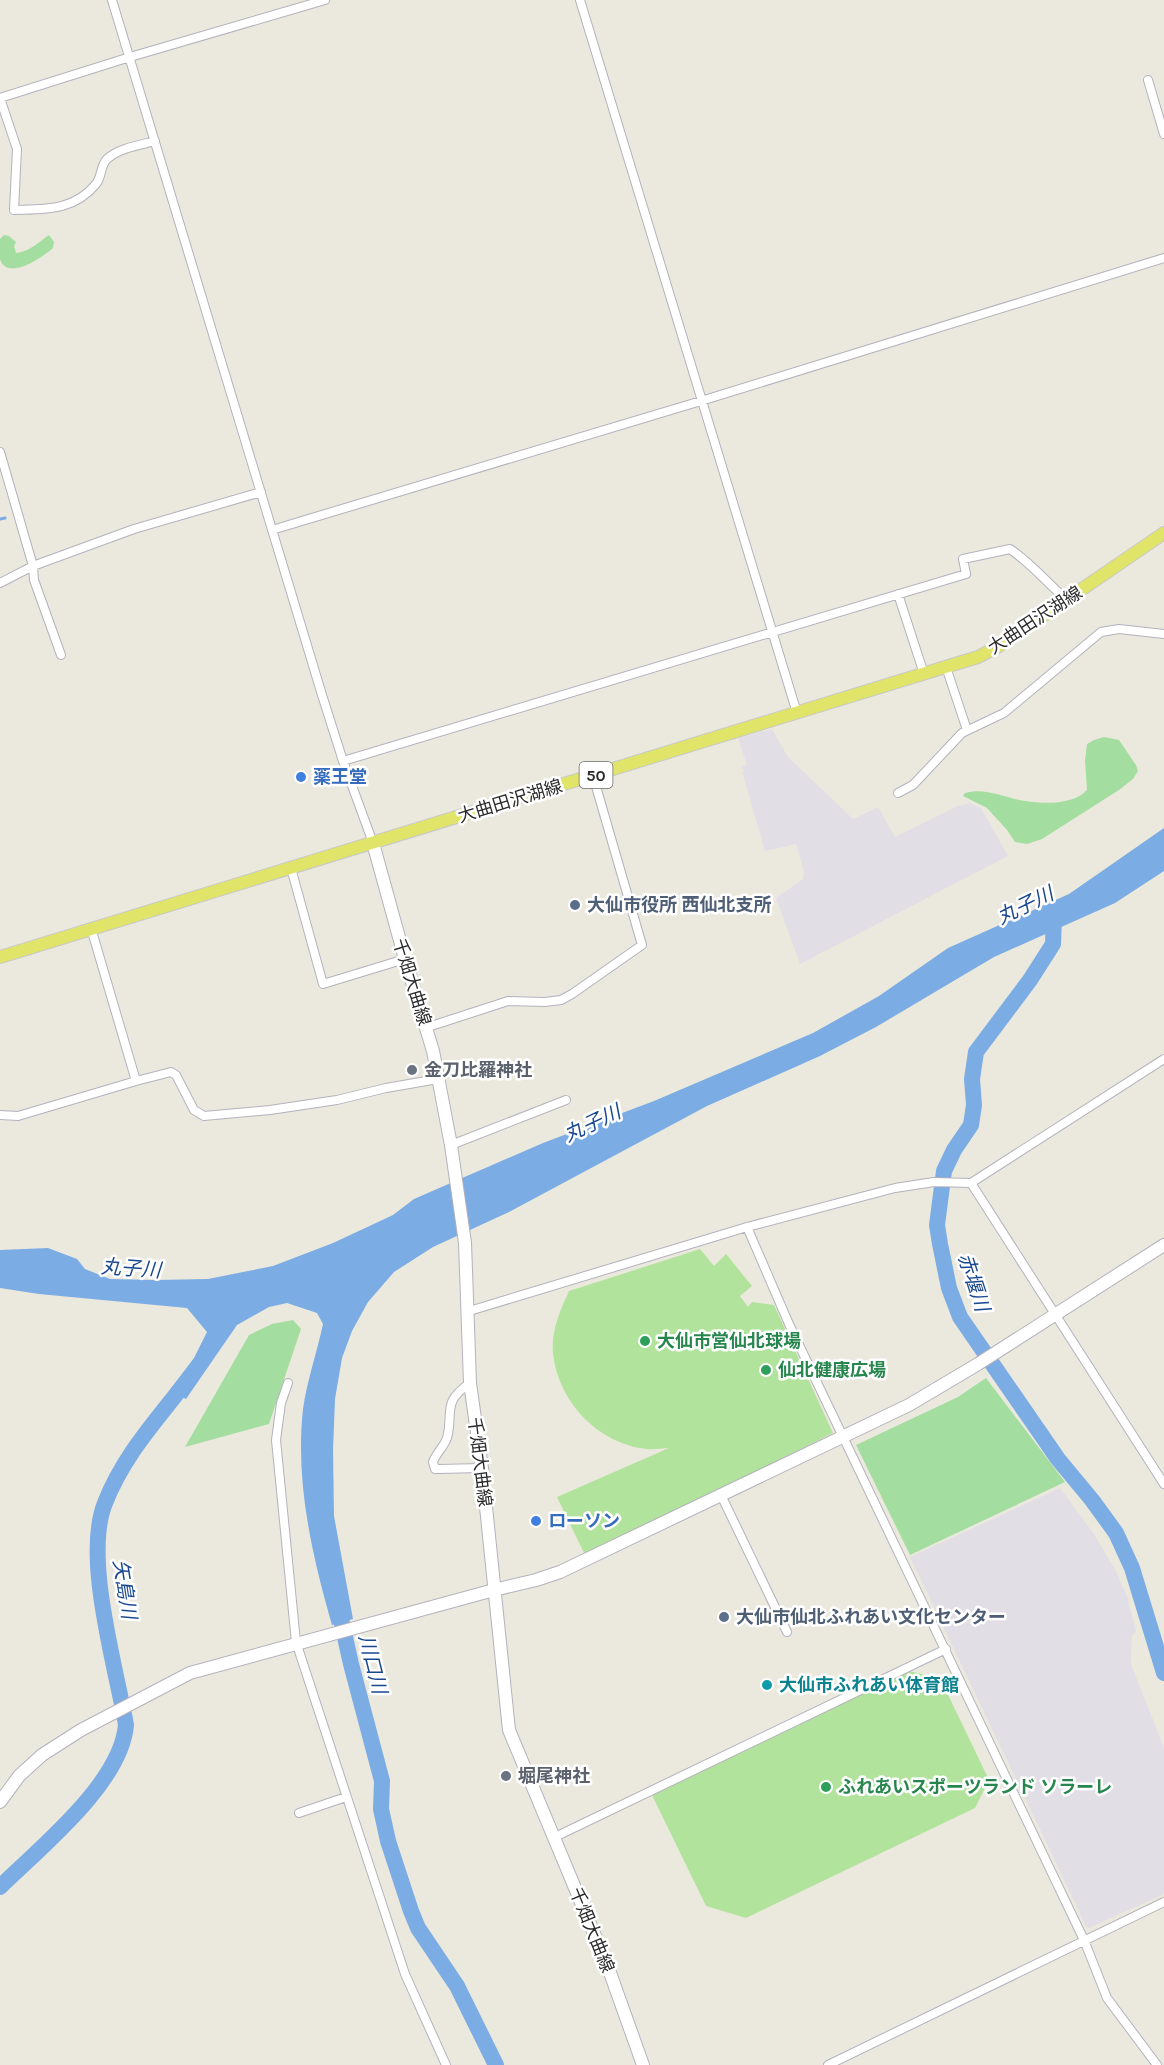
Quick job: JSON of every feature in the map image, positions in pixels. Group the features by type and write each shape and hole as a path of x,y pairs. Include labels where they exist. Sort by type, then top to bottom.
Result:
{"main road":[{"name":"大曲田沢湖線","path":"0,957 978,657 999,646 1164,533"}],"street":[{"path":"112,0 342,761 373,843"},
{"path":"155,141 117,152 108,158 97,183 72,204 46,209 14,210 17,149 0,98 302,3 325,0"},
{"path":"580,0 700,401 797,713"},
{"path":"1148,80 1164,134"},
{"path":"272,530 1164,258"},
{"path":"0,452 33,566 34,580 61,655"},
{"path":"0,583 33,566 134,529 261,492"},
{"path":"342,761 966,574 963,559 1010,549 1067,600"},
{"path":"898,594 924,674"},
{"path":"898,793 913,785 968,730 1004,713 1101,632 1119,629 1164,634"},
{"path":"946,667 968,730"},
{"path":"425,1028 508,1001 561,1000 642,945 593,776"},
{"name":"千畑大曲線","path":"373,843 433,1051 451,1145 465,1243 470,1383 482,1468 509,1730 608,1967 643,2065"},
{"path":"291,868 323,984 405,959"},
{"path":"91,928 136,1081"},
{"path":"466,1312 747,1227 895,1188 934,1182 970,1183 1164,1059"},
{"path":"0,1115 18,1116 171,1072 176,1075 194,1110 204,1116 270,1110 337,1100 438,1079"},
{"path":"451,1145 566,1100"},
{"path":"970,1183 1164,1484"},
{"path":"747,1227 789,1324 1084,1940 1107,1998 1157,2065"},
{"path":"0,1802 19,1776 42,1755 99,1721 190,1673 560,1572 909,1405 978,1364 1164,1245"},
{"path":"288,1383 281,1403 276,1440 302,1641 346,1797 405,1974 446,2065"},
{"path":"470,1383 453,1399 449,1408 448,1435 433,1462 435,1469 482,1468"},
{"path":"721,1495 787,1632"},
{"path":"555,1837 946,1649"},
{"path":"299,1813 346,1797"},
{"path":"828,2065 1164,1902"}],"shaded area":[{"path":"772,729 788,757 853,819 878,807 895,837 958,806 970,803 981,808 1008,856 800,964 776,898 803,879 804,872 796,844 765,851 742,772 744,771 742,767 747,765 738,738"},
{"path":"1060,1488 1094,1534 1116,1571 1128,1599 1136,1632 1132,1635 1131,1664 1164,1748 1164,1894 1089,1928 1086,1926 910,1557"}],"green space":[{"path":"4,235 16,242 14,246 16,253 30,249 49,235 54,242 53,248 25,266 10,268 4,266 0,259 0,239"},
{"path":"1104,737 1119,740 1138,771 1133,779 1119,790 1042,839 1027,844 1015,842 987,808 963,796 965,793 980,791 1041,803 1067,801 1087,790 1085,761 1087,744"},
{"path":"700,1249 714,1266 726,1254 752,1286 740,1296 748,1307 752,1302 774,1305 833,1433 697,1501 584,1553 557,1497 669,1448 649,1449 628,1445 596,1429 583,1417 572,1403 556,1371 553,1345 559,1314 569,1291"},
{"path":"293,1320 301,1329 269,1424 185,1447 249,1335 272,1324"},
{"path":"986,1378 1065,1482 910,1555 856,1445 958,1397"},
{"name":"ふれあいスポーツランド ソラーレ","path":"909,1671 940,1678 989,1780 975,1808 746,1918 706,1906 652,1795"}],"water":[{"path":"1164,828 1164,871 1115,903 994,957 876,1027 820,1056 707,1106 509,1212 433,1247 394,1272 368,1302 352,1331 342,1358 335,1399 334,1516 353,1619 332,1625 312,1545 303,1491 301,1436 303,1409 323,1324 317,1313 287,1303 269,1307 237,1325 186,1399 169,1391 194,1358 207,1332 187,1308 39,1294 0,1288 0,1250 48,1248 77,1259 85,1269 110,1279 208,1279 273,1266 333,1243 393,1215 414,1199 543,1143 654,1101 813,1033 879,996 948,948 1069,894"}],"waterway":[{"path":"0,519 5,518"},
{"name":"赤堰川","path":"1054,916 1053,944 1030,980 976,1052 972,1079 974,1105 971,1125 954,1150 944,1171 937,1225 949,1288 960,1317 1058,1459 1116,1533 1132,1568 1164,1673"},
{"name":"矢島川","path":"0,1887 76,1813 95,1791 121,1747 126,1725 99,1582 99,1526 105,1503 122,1469 142,1438 189,1378"},
{"name":"川口川","path":"337,1601 382,1781 381,1809 388,1841 411,1911 418,1928 457,1986 496,2065"}],"place":[{"name":"薬王堂","path":"301,777"},
{"name":"大仙市役所 西仙北支所","path":"575,905"},
{"name":"金刀比羅神社","path":"412,1070"},
{"name":"大仙市営仙北球場","path":"645,1341"},
{"name":"仙北健康広場","path":"766,1370"},
{"name":"ローソン","path":"536,1521"},
{"name":"大仙市仙北ふれあい文化センター","path":"724,1617"},
{"name":"大仙市ふれあい体育館","path":"767,1685"},
{"name":"堀尾神社","path":"506,1776"},
{"name":"ふれあいスポーツランド ソラーレ","path":"826,1787"}],"water label":[{"name":"丸子川","path":"1025,905"},
{"name":"丸子川","path":"592,1123"},
{"name":"丸子川","path":"131,1268"}]}
